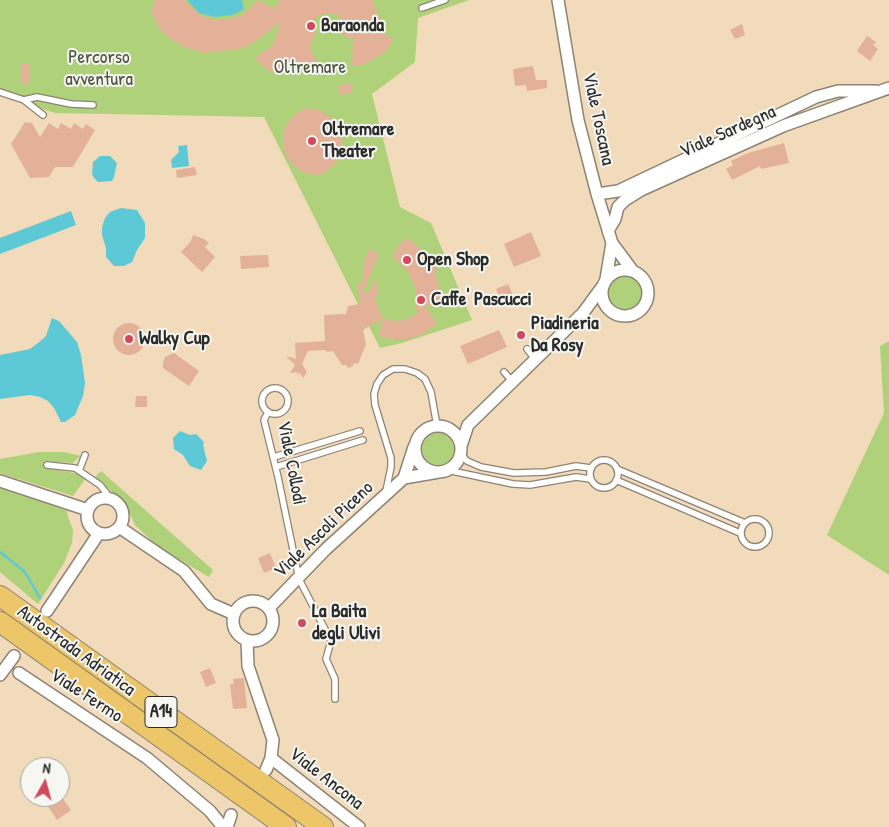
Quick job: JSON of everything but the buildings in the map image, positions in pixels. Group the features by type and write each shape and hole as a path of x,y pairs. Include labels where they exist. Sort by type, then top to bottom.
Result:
{"highway":[{"name":"Autostrada Adriatica","path":"0,596 323,827"},
{"name":"Autostrada Adriatica","path":"0,622 286,827"}],"street":[{"name":"Viale Toscana","path":"558,0 578,120 608,231 612,243 632,270"},
{"name":"Viale Sardegna","path":"598,194 618,191 816,97 838,91 886,90"},
{"name":"Viale Sardegna","path":"608,231 615,219 618,208 625,200 642,190 783,126 886,90"},
{"name":"Viale Toscana","path":"604,283 612,243"},
{"path":"468,425 437,426 423,430 415,443 404,478 443,471 456,463 468,425 583,313 604,283 618,270 632,270 642,277 648,288 647,300 644,306 632,314 624,316 616,314 602,300 604,283"},
{"path":"583,313 610,310"},
{"path":"437,426 444,426 455,434 461,450"},
{"path":"415,443 416,457 420,464 432,471 443,471"},
{"name":"Viale Ascoli Piceno","path":"269,608 326,549 404,478"},
{"path":"0,481 88,510"},
{"path":"100,499 111,500 116,502 122,511 122,522 119,527 110,533 99,533 88,522 88,510 100,499"},
{"path":"119,527 184,571 211,604 234,614"},
{"path":"47,611 99,533"},
{"path":"253,601 269,608 273,620 270,632 260,640 247,640 236,633 232,620 241,604 253,601"},
{"path":"247,640 248,666 273,740 271,758 266,770"},
{"path":"0,675 14,656"},
{"name":"Viale Fermo","path":"19,673 147,758 210,811 222,827"},
{"name":"Viale Ancona","path":"271,758 358,827"},
{"path":"227,827 231,815"}],"lane":[{"path":"422,8 445,0"},
{"path":"0,92 24,100 43,115"},
{"path":"24,100 37,97 71,104 93,105"},
{"path":"527,349 535,359"},
{"path":"385,495 391,468 390,458 374,394 377,384 383,375 393,369 405,369 425,379 431,392 437,426"},
{"path":"504,372 512,382"},
{"path":"272,388 281,389 288,399 286,407 280,412 268,412 262,401 265,392 272,388"},
{"name":"Viale Collodi","path":"268,412 264,420 276,467 299,579 331,641 326,659 335,680 335,699"},
{"path":"274,458 360,431"},
{"path":"276,467 363,440"},
{"path":"461,450 467,461 481,467 514,473 546,472 576,466 591,468"},
{"path":"79,471 85,454"},
{"path":"617,469 616,480 612,486 605,488 594,485 590,479 591,468 596,462 603,460 612,462 617,469 745,523"},
{"path":"47,465 75,468 100,485 111,500"},
{"path":"443,471 513,484 530,485 576,477 590,479"},
{"path":"616,480 740,532"},
{"path":"756,519 764,523 769,531 767,540 759,546 750,546 743,541 740,532 745,523 756,519"}],"green space":[{"name":"Oltremare","path":"0,0 469,0 418,18 415,62 372,94 400,207 431,223 472,320 402,343 380,348 264,117 55,113 0,95"},
{"path":"625,273 639,279 645,293 639,307 625,313 611,307 605,293 611,279"},
{"path":"889,341 889,575 827,535 884,413 880,346"},
{"path":"438,433 449,438 454,449 449,460 438,465 427,460 422,449 427,438"},
{"path":"39,452 64,452 81,456 72,463 44,461 43,468 75,473 86,478 73,496 0,473 0,459"},
{"path":"101,471 213,570 209,577 157,546 135,525 125,503 95,477"},
{"path":"0,486 67,511 73,530 72,543 64,563 38,604 0,572"}],"water":[{"path":"187,0 242,0 244,9 232,15 215,17 199,13"},
{"path":"187,145 189,166 172,168 171,160 179,152 178,146"},
{"path":"100,156 110,156 117,163 112,181 98,182 92,174 93,162"},
{"path":"121,208 137,210 145,223 145,238 132,262 124,266 114,266 106,257 102,227 105,218 110,212"},
{"path":"71,211 76,225 0,254 0,238"},
{"path":"52,318 59,321 77,342 85,383 83,396 75,415 65,422 61,422 48,401 40,397 30,395 0,399 0,355 30,349 46,336"},
{"path":"180,431 190,435 196,434 204,442 207,461 201,470 190,466 183,455 174,449 173,438"}],"waterway":[{"path":"0,552 25,572 40,598"}],"place":[{"name":"Baraonda","path":"311,26"},
{"name":"Oltremare Theater","path":"312,141"},
{"name":"Open Shop","path":"407,260"},
{"name":"Caffe' Pascucci","path":"421,300"},
{"name":"Piadineria Da Rosy","path":"521,335"},
{"name":"Walky Cup","path":"129,339"},
{"name":"La Baita degli Ulivi","path":"302,623"}],"park label":[{"name":"Percorso avventura","path":"99,69"}]}
